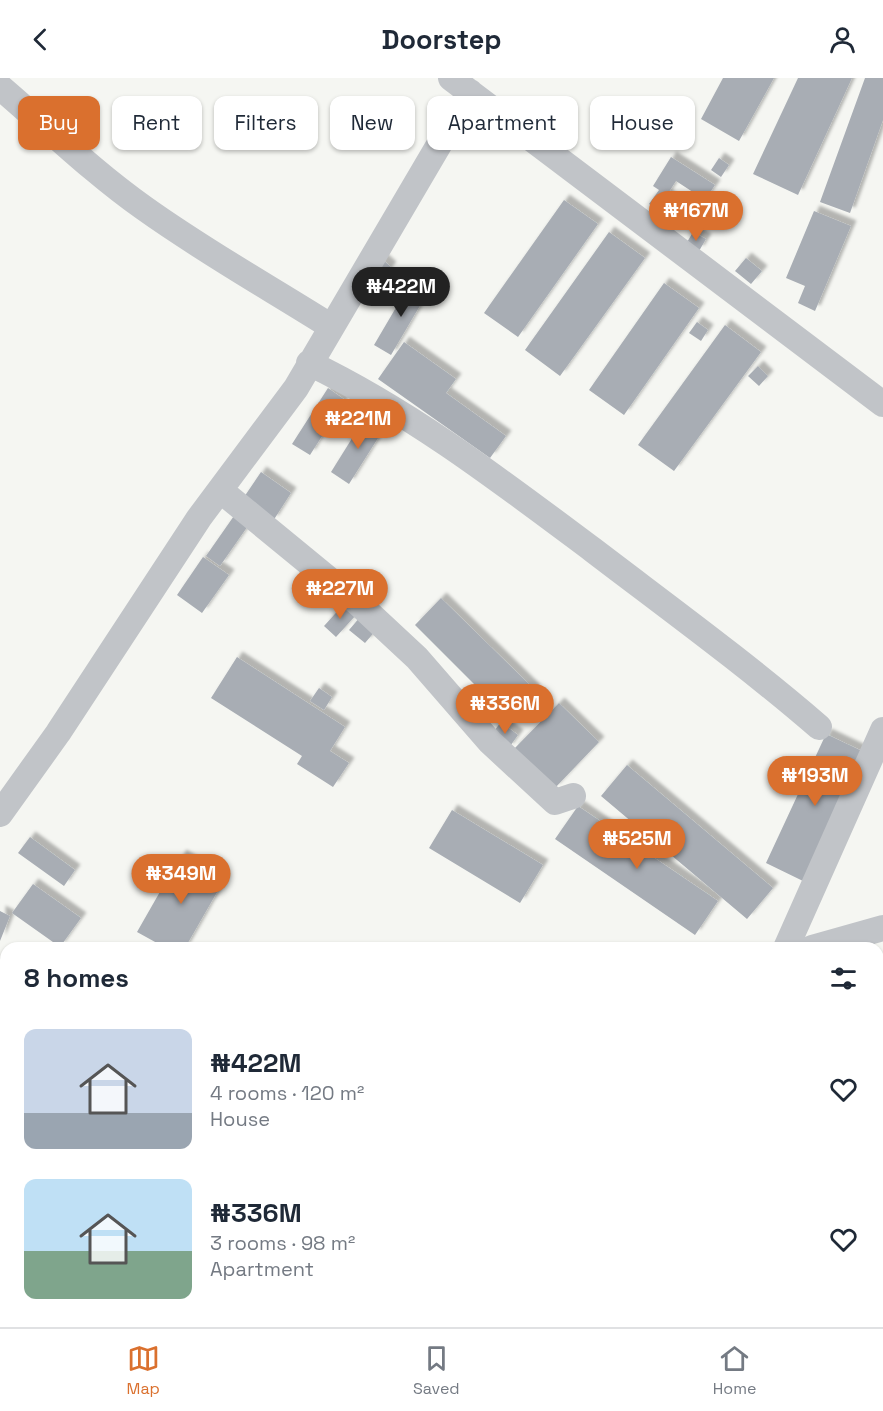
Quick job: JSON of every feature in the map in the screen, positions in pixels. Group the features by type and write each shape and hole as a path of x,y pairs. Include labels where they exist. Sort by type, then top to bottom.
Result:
{"street":[{"path":"0,814 58,733 220,490 278,414 330,326 460,85 883,404"},
{"path":"0,87 85,162 143,208 266,289 330,326"},
{"path":"309,363 407,416 517,494 751,669 819,727"},
{"path":"220,490 359,604 417,658 490,742 555,802 573,795"},
{"path":"789,942 883,730"},
{"path":"833,942 883,928"}],"building":[{"path":"723,78 774,78 739,141 701,119"},
{"path":"798,78 852,78 798,195 753,174"},
{"path":"865,78 883,78 883,120 850,213 820,202"},
{"path":"671,157 715,185 705,200 676,181 667,195 675,201 666,215 649,204 659,190 653,186"},
{"path":"719,158 729,165 721,177 711,170"},
{"path":"564,200 598,224 518,337 484,313"},
{"path":"814,211 851,226 815,311 798,303 805,286 786,278"},
{"path":"609,232 645,258 560,376 525,350"},
{"path":"693,232 706,239 699,251 686,244"},
{"path":"746,258 762,271 751,284 735,271"},
{"path":"382,259 391,267 385,275 375,268"},
{"path":"411,282 428,292 391,355 374,345"},
{"path":"664,283 699,308 624,415 589,390"},
{"path":"697,322 708,330 701,341 689,333"},
{"path":"725,325 761,352 674,471 638,445"},
{"path":"404,342 456,379 446,393 506,436 490,458 378,379"},
{"path":"758,366 768,376 759,386 748,376"},
{"path":"328,388 345,400 310,455 292,444"},
{"path":"366,416 385,427 349,484 331,472"},
{"path":"261,472 291,493 273,521 242,500"},
{"path":"236,513 250,523 220,566 206,556"},
{"path":"203,557 229,575 202,613 177,595"},
{"path":"441,598 535,690 508,718 415,625"},
{"path":"344,604 356,615 336,637 324,626"},
{"path":"361,616 377,629 365,643 349,630"},
{"path":"237,657 345,727 330,751 349,763 333,787 297,764 302,756 211,698"},
{"path":"319,688 332,697 324,710 310,701"},
{"path":"559,703 599,742 554,789 513,750"},
{"path":"501,722 518,735 508,749 491,735"},
{"path":"826,734 864,752 803,881 766,863"},
{"path":"627,765 773,888 747,919 601,796"},
{"path":"578,806 718,901 695,935 555,839"},
{"path":"452,810 543,865 520,903 429,848"},
{"path":"30,837 75,870 64,886 18,853"},
{"path":"181,855 224,880 188,942 155,942 137,932"},
{"path":"33,884 81,918 64,942 53,942 12,913"},
{"path":"0,911 10,916 0,941"}]}
